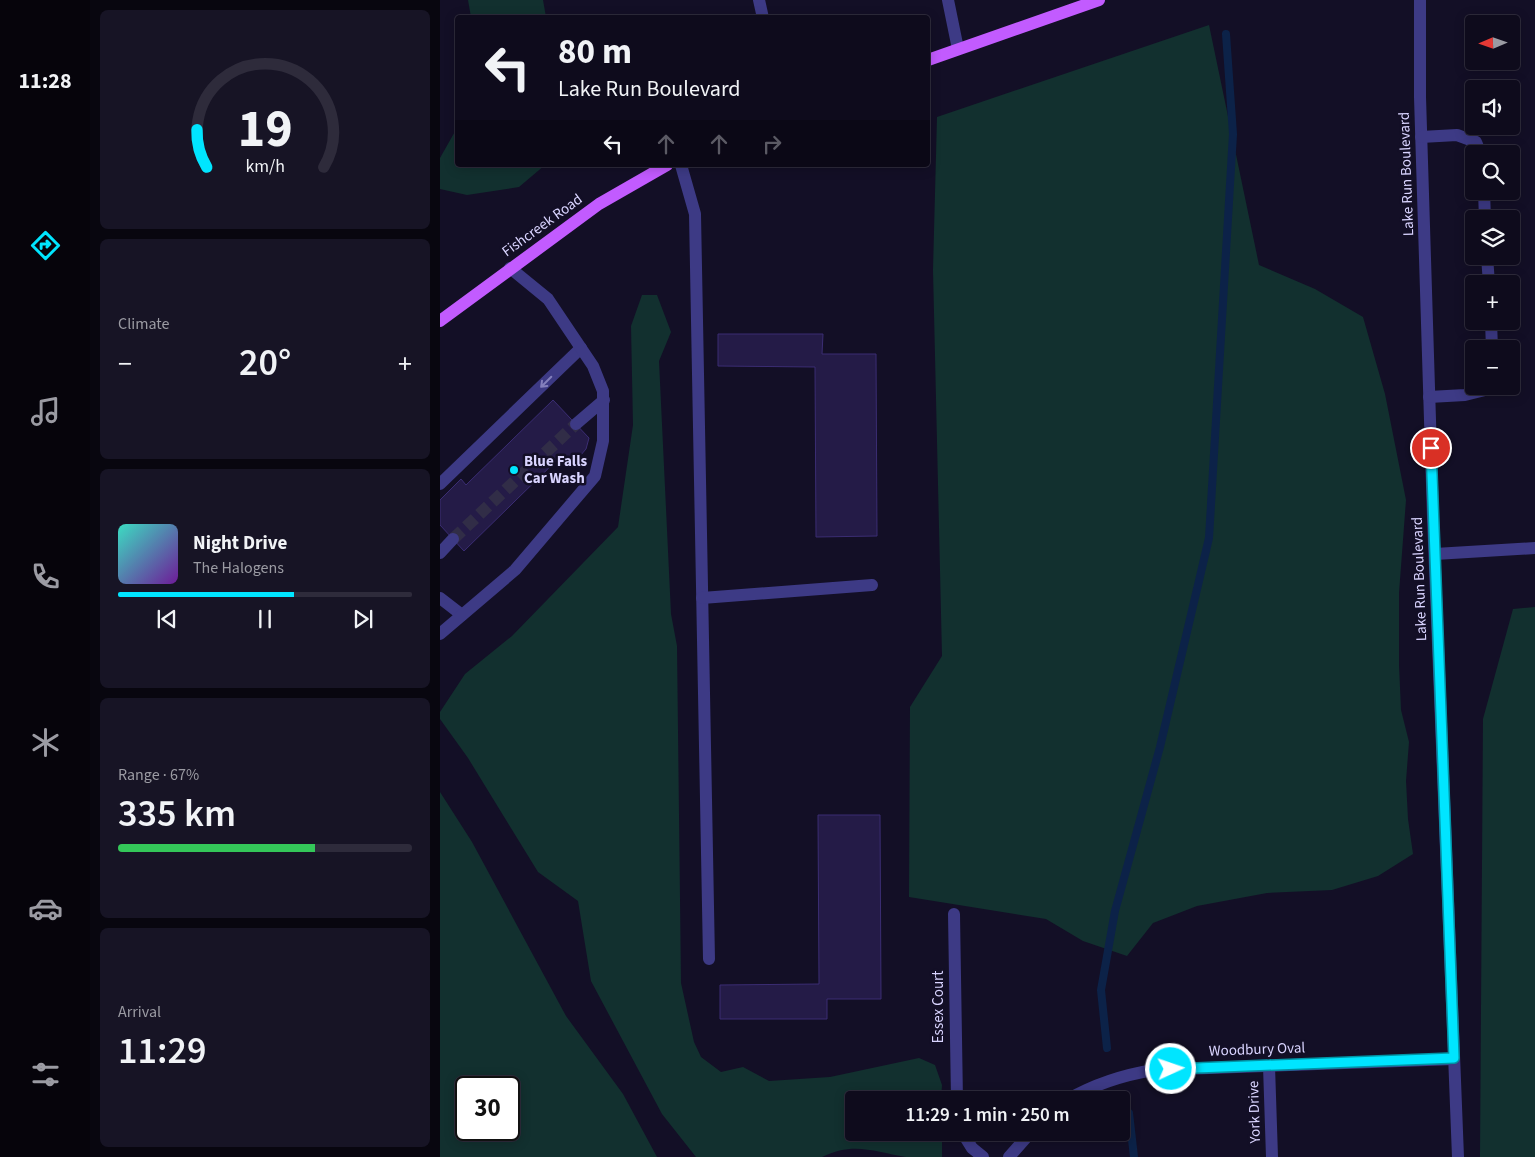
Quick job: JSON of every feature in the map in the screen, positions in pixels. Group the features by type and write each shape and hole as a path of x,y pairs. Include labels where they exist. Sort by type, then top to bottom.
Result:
{"main road":[{"path":"930,59 1099,0"},
{"name":"Fishcreek Road","path":"440,321 599,204 664,167"}],"street":[{"path":"759,0 762,15"},
{"path":"948,0 958,49"},
{"name":"Lake Run Boulevard","path":"1420,0 1421,137 1458,1157"},
{"path":"1421,137 1456,135 1476,142 1477,145"},
{"path":"682,167 695,214 709,959"},
{"path":"440,634 515,570 595,476 604,441 603,391 593,366 548,299 510,268"},
{"path":"440,484 581,348"},
{"path":"1430,397 1465,395"},
{"path":"576,424 604,400"},
{"path":"440,553 453,539"},
{"path":"1435,554 1535,548"},
{"path":"702,598 872,585"},
{"path":"440,598 462,615"},
{"name":"Essex Court","path":"954,914 957,1091"},
{"name":"Woodbury Oval","path":"1083,1091 1092,1086 1130,1074 1187,1068 1454,1058"},
{"name":"York Drive","path":"1269,1066 1272,1157"},
{"path":"968,1141 972,1148 983,1157"},
{"path":"1009,1157 1023,1141"}],"green space":[{"path":"468,0 543,0 546,15 471,15"},
{"path":"1209,25 1259,265 1315,289 1363,317 1385,394 1406,500 1399,593 1399,665 1401,710 1409,742 1406,781 1408,819 1413,854 1378,876 1332,890 1267,893 1197,906 1153,923 1127,956 1083,941 1046,919 909,897 910,707 942,656 933,270 937,117"},
{"path":"455,132 455,167 543,167 519,187 467,195 440,189 440,158"},
{"path":"642,295 657,295 671,332 659,361 671,614 677,646 681,983 694,1042 701,1057 721,1072 743,1067 769,1081 830,1077 919,1058 935,1065 942,1085 942,1091 845,1091 845,1141 942,1141 942,1157 906,1157 864,1149 854,1149 834,1152 822,1157 696,1157 662,1114 591,981 578,901 538,872 468,758 440,719 440,712 465,674 512,636 618,527 633,425 631,326"},
{"path":"1535,607 1535,1157 1480,1157 1483,719 1513,609"},
{"path":"440,792 472,842 566,1016 623,1094 657,1157 440,1157"}],"building":[{"path":"718,334 823,334 822,354 876,354 877,536 816,537 815,367 718,366"},
{"name":"Blue Falls Car Wash","path":"553,400 589,438 586,449 580,456 567,461 561,456 464,551 440,525 440,500 461,479 466,485"},
{"path":"818,815 880,815 881,999 827,999 827,1019 720,1019 720,985 819,984"}],"waterway":[{"path":"1107,1048 1101,990 1115,911 1160,747 1209,538 1233,134 1226,34"},
{"path":"1130,1122 1134,1157"}],"tunnel":[{"path":"453,539 576,424"}],"place":[{"name":"Blue Falls Car Wash","path":"514,470"}],"route":[{"path":"1171,1069 1454,1058 1431,448"}]}
